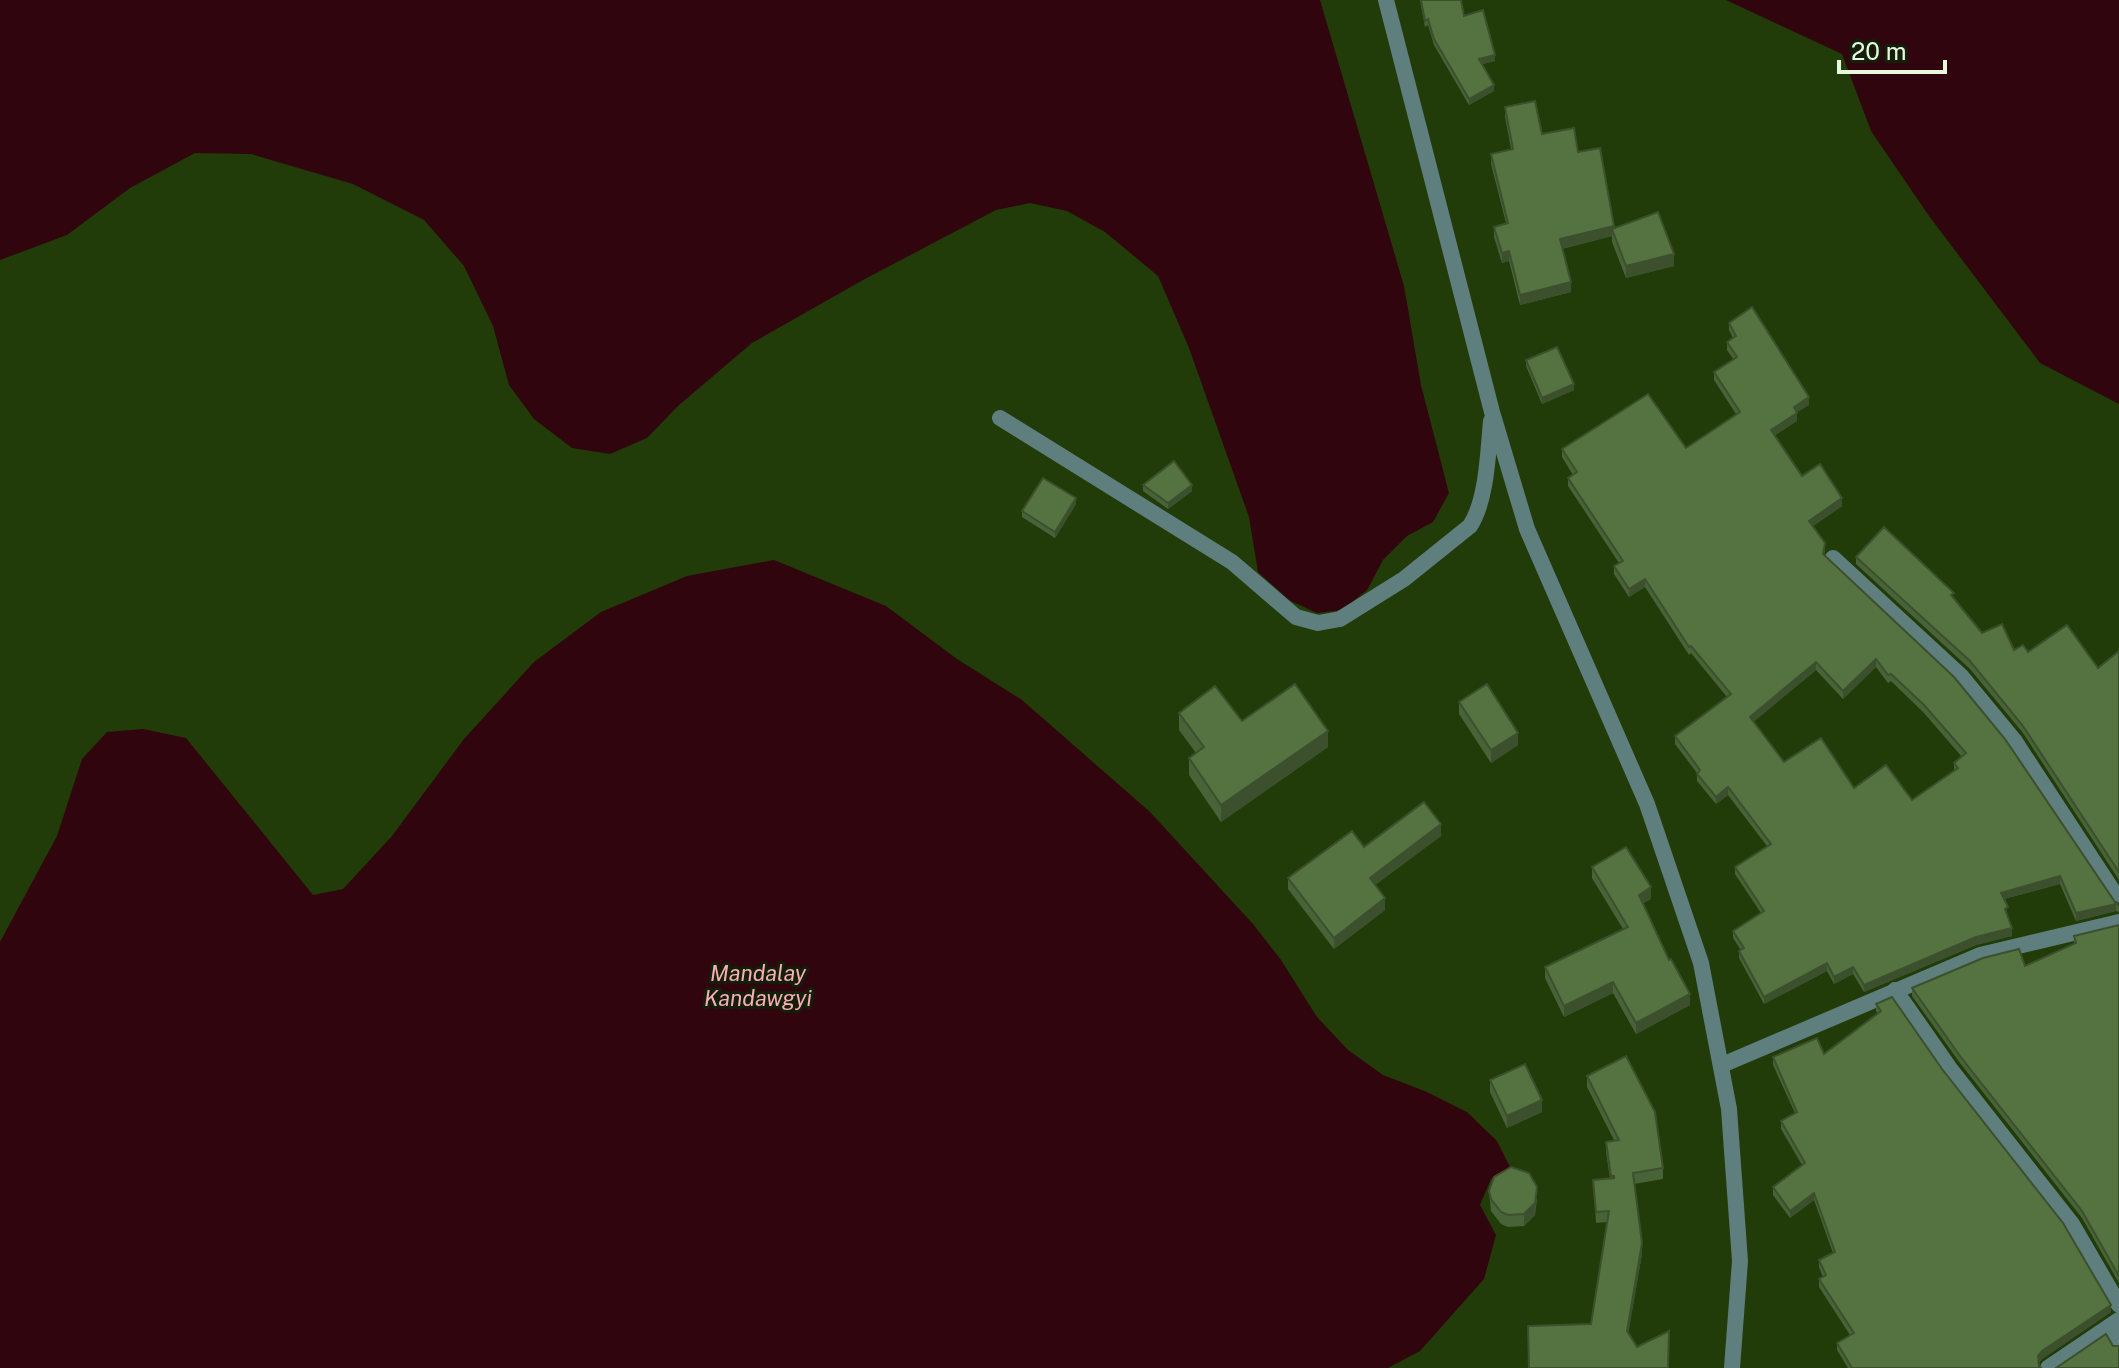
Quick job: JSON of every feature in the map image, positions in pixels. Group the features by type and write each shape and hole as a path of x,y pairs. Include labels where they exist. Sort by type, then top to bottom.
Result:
{"street":[{"path":"1386,0 1492,412 1527,529 1647,804 1701,963 1729,1109 1740,1261 1732,1368"},
{"path":"1000,418 1232,562 1296,617 1318,623 1340,619 1404,579 1470,526 1475,518 1486,469 1492,412"},
{"path":"1833,558 1962,677 2014,740 2119,900"},
{"path":"1722,1065 1980,955 2119,922"},
{"path":"1895,990 2013,1152 2072,1224 2119,1305"},
{"path":"2048,1368 2115,1323 2119,1344"}],"water":[{"path":"0,0 1320,0 1404,286 1421,385 1449,493 1433,522 1407,536 1383,560 1367,590 1342,610 1317,613 1289,600 1258,572 1249,517 1189,348 1158,276 1105,232 1067,211 1030,203 996,210 752,343 678,406 647,438 610,454 572,448 534,419 509,385 493,326 464,266 424,220 353,184 251,154 195,153 130,188 67,235 0,260"},
{"path":"1726,0 2119,0 2119,404 2040,363 1929,216 1871,131 1842,54"},
{"name":"Mandalay Kandawgyi","path":"774,560 886,606 957,659 1022,700 1150,812 1253,924 1281,960 1317,1017 1348,1050 1383,1075 1467,1112 1497,1141 1511,1169 1491,1179 1480,1205 1496,1235 1484,1279 1420,1351 1388,1368 0,1368 0,942 57,836 82,759 107,732 143,729 186,738 313,895 343,889 392,836 464,739 534,662 601,612 687,576"}],"building":[{"path":"1421,0 1461,0 1464,16 1483,10 1495,55 1479,59 1494,85 1469,99 1434,39 1428,19 1425,21"},
{"path":"1535,101 1542,134 1574,128 1578,152 1600,148 1614,226 1560,239 1571,282 1520,295 1509,251 1502,253 1494,227 1508,223 1491,154 1513,149 1505,107"},
{"path":"1658,212 1674,254 1626,266 1612,229"},
{"path":"1752,307 1809,397 1794,407 1797,413 1771,430 1802,476 1820,464 1842,498 1809,521 1825,543 1823,554 1954,677 2005,739 2119,905 2076,913 2060,876 2001,893 2008,907 2005,909 2012,928 1976,937 1864,985 1853,967 1834,977 1827,963 1764,997 1739,951 1744,948 1733,931 1764,911 1735,867 1771,844 1728,787 1716,797 1697,774 1700,770 1675,736 1731,694 1689,647 1645,579 1629,589 1614,566 1623,561 1568,478 1577,472 1562,449 1648,394 1686,448 1740,412 1714,372 1737,357 1727,342 1736,336 1729,323","holes":["1876,659 1888,675 1891,674 1924,705 1966,753 1954,763 1958,768 1912,800 1886,765 1854,788 1821,738 1784,762 1750,717 1816,662 1843,691"]},
{"path":"1557,347 1574,384 1542,398 1526,360"},
{"path":"1174,461 1192,485 1168,503 1143,485"},
{"path":"1043,478 1076,498 1055,532 1022,511"},
{"path":"1884,527 1954,593 1951,595 1982,633 2002,624 2014,650 2023,645 2028,652 2067,625 2098,668 2119,651 2119,872 2023,726 1970,661 1856,557"},
{"path":"1295,684 1328,731 1221,805 1189,758 1204,747 1179,713 1215,686 1242,721"},
{"path":"1487,684 1518,733 1491,750 1459,702"},
{"path":"1424,802 1441,824 1370,878 1385,898 1334,938 1288,878 1352,831 1364,847"},
{"path":"1626,847 1651,887 1639,895 1669,960 1690,994 1636,1023 1613,982 1564,1006 1545,967 1628,927 1592,867"},
{"path":"2119,925 2119,1276 2082,1211 1960,1056 1912,988 1983,958 2019,949 2025,966 2076,943 2074,936"},
{"path":"1892,997 1942,1069 2063,1223 2111,1305 2042,1351 2038,1356 2041,1368 1852,1368 1837,1343 1854,1333 1819,1279 1826,1275 1819,1260 1835,1252 1814,1193 1790,1211 1773,1187 1805,1163 1781,1121 1797,1112 1773,1057 1817,1038 1824,1054 1881,1011 1876,1004"},
{"path":"1626,1056 1655,1112 1663,1168 1633,1173 1642,1243 1627,1331 1637,1347 1669,1331 1668,1368 1529,1368 1528,1326 1591,1324 1609,1211 1596,1212 1593,1180 1614,1178 1611,1176 1606,1142 1619,1140 1587,1076"},
{"path":"1525,1064 1542,1100 1507,1116 1490,1080"},
{"path":"1511,1167 1529,1173 1537,1187 1535,1203 1524,1214 1501,1212 1491,1199 1489,1191 1494,1177"},
{"path":"2106,1334 2113,1346 2119,1346 2119,1368 2056,1368"}]}
